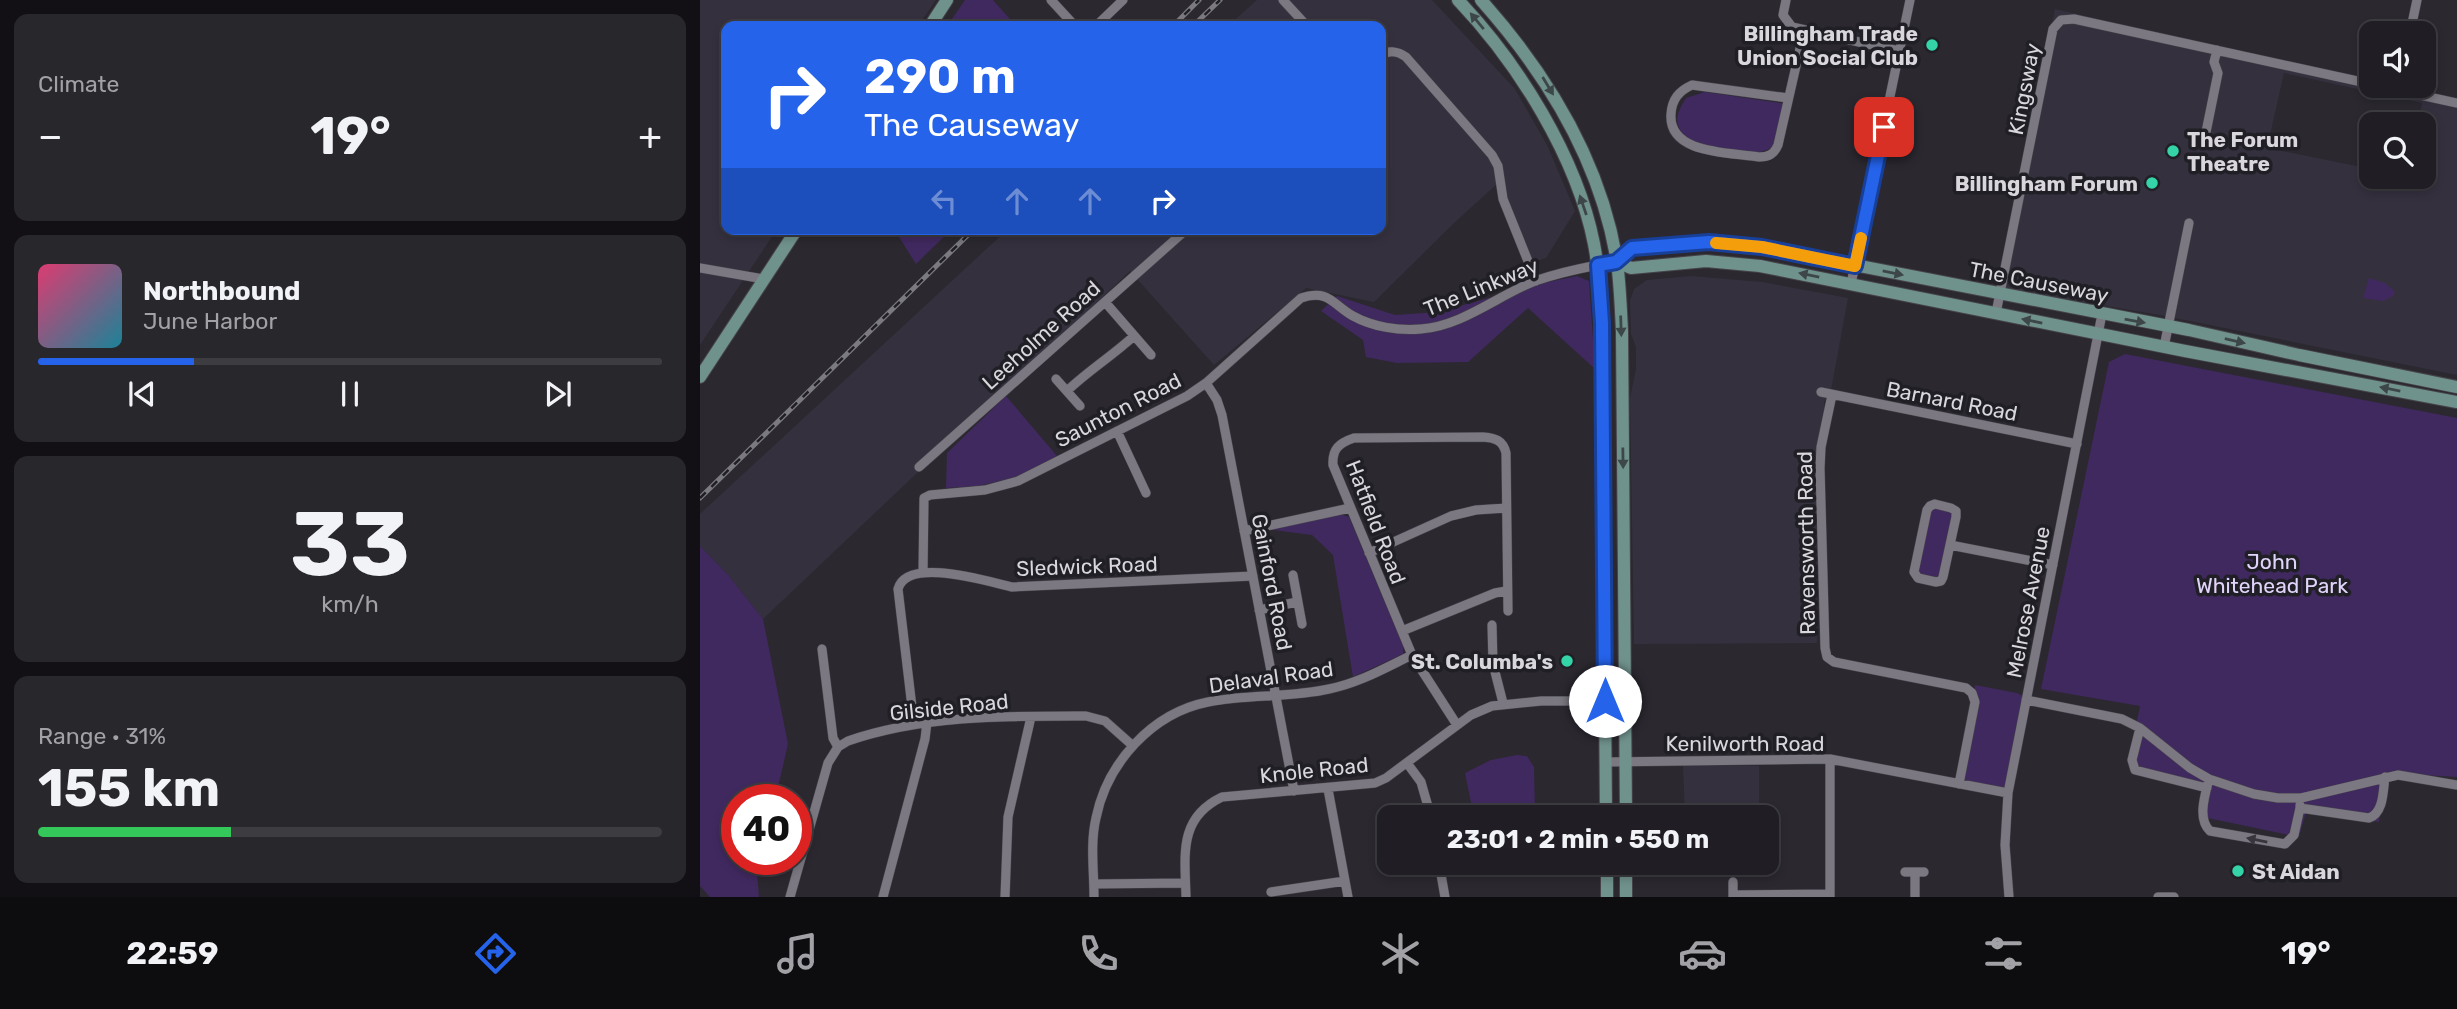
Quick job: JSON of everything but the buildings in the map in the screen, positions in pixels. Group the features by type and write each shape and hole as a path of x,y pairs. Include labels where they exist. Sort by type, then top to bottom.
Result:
{"street":[{"path":"933,21 947,0"},
{"path":"1051,0 1070,21"},
{"path":"1101,21 1122,0"},
{"path":"1283,0 1302,21"},
{"path":"1458,0 1495,43 1533,97 1555,139 1584,209 1594,242 1602,323 1606,805"},
{"path":"1481,0 1533,62 1569,121 1589,164 1616,262 1622,332 1626,805"},
{"path":"1786,0 1783,15 1792,27 1899,51"},
{"path":"1851,284 1910,0"},
{"path":"2413,21 2417,0"},
{"name":"Kingsway","path":"1996,313 2053,29 2061,20 2074,19 2359,81"},
{"path":"1495,43 1508,30"},
{"path":"1788,98 1692,85 1675,97 1671,122 1679,139 1690,146 1766,157 1775,152 1778,145 1804,31"},
{"path":"2205,137 2218,73 2214,62 2217,50"},
{"path":"1386,52 1395,52 1406,57 1492,155 1498,166 1503,199 1536,281"},
{"path":"2436,98 2457,103"},
{"path":"2164,347 2189,223"},
{"path":"700,377 793,235"},
{"name":"Leeholme Road","path":"919,467 1180,235"},
{"name":"The Causeway","path":"1616,262 1632,248 1709,242 1762,247 2169,326 2457,387"},
{"name":"The Causeway","path":"1598,265 1616,262 1631,268 1676,263 1728,262 1759,266 2457,402"},
{"name":"The Linkway","path":"1301,298 1313,294 1328,297 1354,316 1377,325 1419,330 1456,320 1536,281 1598,265"},
{"path":"700,268 764,279"},
{"name":"Saunton Road","path":"923,573 924,498 985,490 1018,481 1187,396 1206,383 1301,298"},
{"path":"1105,302 1151,355"},
{"name":"Melrose Avenue","path":"2009,897 2004,845 2008,793 2102,314"},
{"path":"1067,391 1134,336"},
{"path":"1056,379 1080,406"},
{"name":"Gainford Road","path":"1206,383 1217,400 1222,415 1294,791"},
{"name":"Barnard Road","path":"1821,393 2077,444"},
{"name":"Ravensworth Road","path":"1832,395 1821,447 1820,468 1827,657 1834,662 1966,688 1975,702 1959,785"},
{"path":"1116,431 1147,495"},
{"name":"Hatfield Road","path":"1457,725 1412,655 1333,465 1334,450 1354,438 1483,437 1499,440 1505,447 1508,611"},
{"path":"1935,504 1956,512 1950,545 1941,581 1914,575 1930,506 1935,504"},
{"path":"1244,531 1350,508"},
{"path":"1368,553 1451,516 1476,510 1506,508"},
{"path":"1950,545 2053,565"},
{"path":"914,724 898,589 905,578 923,573"},
{"name":"Sledwick Road","path":"923,573 961,576 1012,587 1253,576"},
{"path":"1293,575 1302,624"},
{"path":"1402,631 1494,593 1507,591"},
{"path":"1259,610 1297,603"},
{"path":"1491,626 1493,664 1503,703"},
{"path":"790,897 828,763 838,747 833,738 822,649"},
{"name":"Delaval Road","path":"1094,897 1094,832 1098,809 1111,778 1132,745 1166,719 1209,702 1307,693 1354,683 1412,655"},
{"path":"2026,700 2122,719 2140,728 2208,784"},
{"name":"Knole Road","path":"1186,897 1187,835 1203,809 1223,797 1375,783 1481,710 1503,703 1625,701"},
{"path":"1005,897 1008,817 1031,717"},
{"name":"Gilside Road","path":"838,747 863,736 914,724 1031,717 1095,717 1104,721 1132,745"},
{"path":"883,897 925,739 927,722"},
{"path":"2140,728 2132,761 2135,771 2254,794 2301,798 2385,776 2411,776 2457,785"},
{"path":"1733,882 1733,896 1830,895 1830,759"},
{"name":"Kenilworth Road","path":"1606,761 1830,759 2008,793"},
{"path":"1407,763 1421,782 1428,805"},
{"path":"2300,808 2369,818 2375,816 2379,811 2385,776"},
{"path":"2208,784 2203,817 2205,826 2210,831 2285,844 2294,835 2301,798"},
{"path":"1328,789 1348,897"},
{"path":"1914,872 1914,897"},
{"path":"1441,875 1445,897"},
{"path":"1607,875 1607,897"},
{"path":"1626,875 1626,897"},
{"path":"1269,891 1345,881"},
{"path":"1094,884 1185,883"},
{"path":"2158,897 2174,897"}],"shaded area":[{"path":"700,0 936,0 921,21 721,21 721,235 773,235 700,345"},
{"path":"1257,0 1432,0 1515,89 1548,147 1575,211 1546,258 1533,262 1500,181 1374,302 1306,288 1214,365 1130,271 763,619 729,576 700,546 700,514 1002,235 1386,235 1386,21 1234,21"},
{"path":"2055,9 2359,79 2359,89 2284,73 2267,148 2359,167 2359,189 2436,189 2436,112 2420,112 2422,103 2399,98 2436,98 2457,103 2457,375 2160,315 1999,288"},
{"path":"1691,276 1762,282 1848,298 1831,390 1824,402 1816,453 1817,643 1634,644 1630,398 1636,369 1636,347 1631,334 1630,301 1634,289 1647,280"},
{"path":"1683,766 1759,766 1759,805 1685,805"}],"green space":[{"path":"965,0 993,0 1012,21 950,21"},
{"path":"1705,92 1786,104 1780,136 1774,145 1765,151 1739,153 1689,143 1678,126 1679,111 1686,98"},
{"path":"898,235 946,235 916,264"},
{"path":"1577,276 1589,281 1595,369 1528,308 1468,362 1397,363 1366,357 1363,340 1321,311 1337,296 1395,315 1438,312"},
{"path":"2369,278 2385,283 2395,292 2393,296 2383,301 2363,298"},
{"name":"John Whitehead Park","path":"2125,354 2457,418 2457,777 2388,773 2385,777 2379,822 2306,812 2299,837 2198,816 2201,790 2131,771 2140,706 2041,689 2109,362"},
{"path":"1006,396 1057,456 1017,477 978,486 946,488 947,453"},
{"path":"1930,506 1956,514 1941,581 1914,575"},
{"path":"1340,514 1349,517 1403,646 1403,654 1353,677 1333,555 1312,535 1267,529"},
{"path":"700,546 729,576 763,619 788,744 779,784 721,784 721,875 757,875 759,897 710,897 700,886"},
{"path":"1975,685 2023,696 2006,790 1962,782"},
{"path":"1527,756 1534,767 1535,805 1472,805 1465,773 1491,760"}],"railway":[{"path":"1178,21 1199,0"},
{"path":"1198,21 1220,0"},
{"path":"700,498 968,235"}],"slow traffic":[{"path":"1716,243 1762,247 1855,266 1861,238"}],"place":[{"name":"Billingham Trade Union Social Club","path":"1932,45"},
{"name":"The Forum Theatre","path":"2173,151"},
{"name":"Billingham Forum","path":"2152,183"},
{"name":"St. Columba's","path":"1567,661"},
{"name":"St Aidan","path":"2238,871"}],"route":[{"path":"1605,701 1602,323 1598,265 1616,262 1632,248 1709,242 1762,247 1855,266 1884,127"}]}
